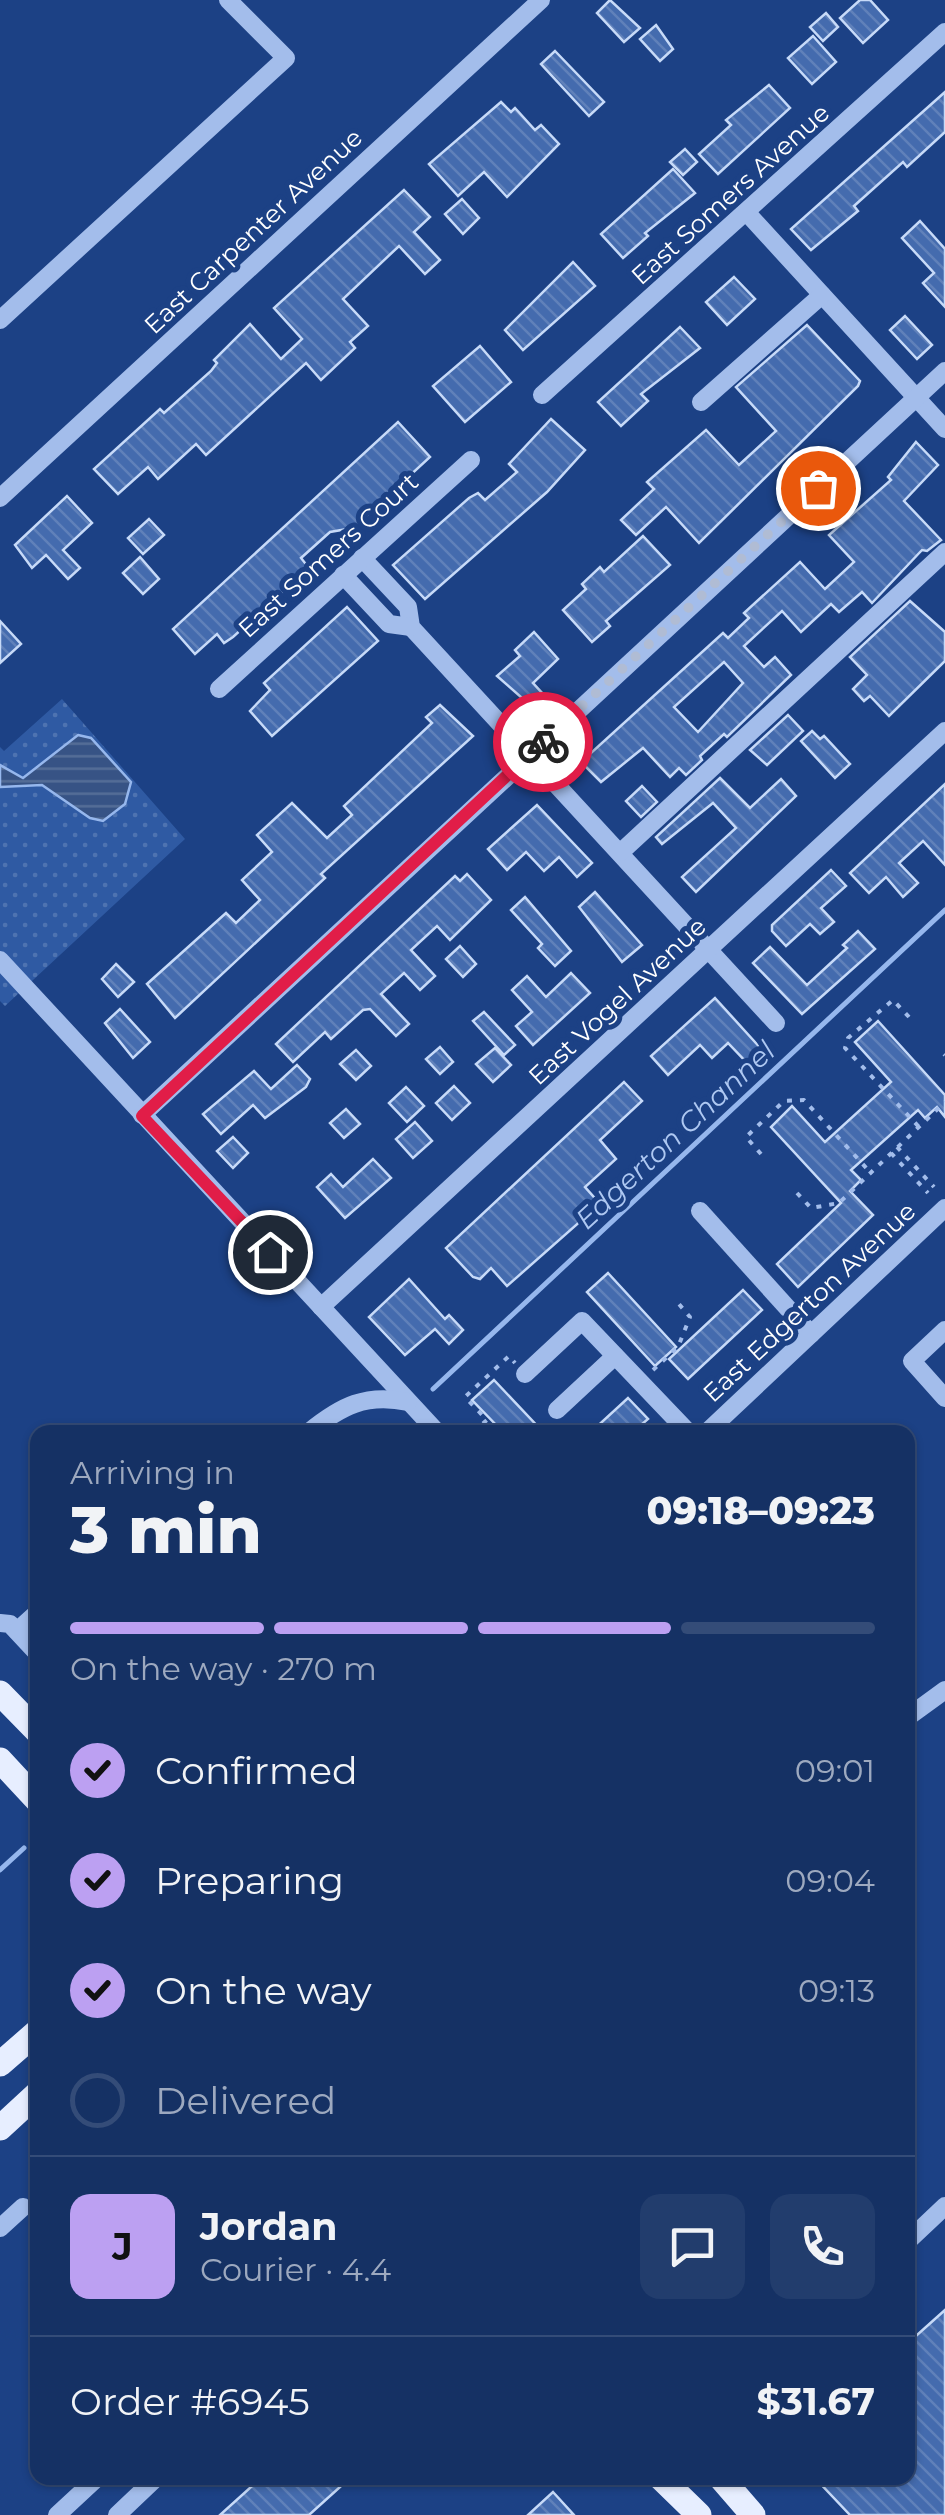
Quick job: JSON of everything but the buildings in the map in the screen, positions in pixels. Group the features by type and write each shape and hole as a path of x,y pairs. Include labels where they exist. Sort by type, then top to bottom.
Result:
{"main road":[{"path":"0,1693 30,1724"},
{"path":"3,1768 30,1793"},
{"path":"0,2064 30,2038"},
{"path":"0,2128 30,2100"},
{"path":"666,2485 685,2511"},
{"path":"727,2485 753,2515"}],"street":[{"path":"0,320 286,58 228,0"},
{"name":"East Carpenter Avenue","path":"0,498 541,0"},
{"name":"East Somers Avenue","path":"544,393 748,214 945,32"},
{"path":"748,214 945,429"},
{"path":"701,402 822,294"},
{"path":"142,1116 945,371"},
{"name":"East Somers Court","path":"219,688 470,460"},
{"path":"620,852 945,552"},
{"path":"362,558 408,607 411,627 711,948 776,1024"},
{"path":"343,575 389,624 411,627"},
{"name":"East Vogel Avenue","path":"321,1306 945,732"},
{"path":"0,960 429,1425"},
{"name":"East Edgerton Avenue","path":"714,1425 945,1208"},
{"path":"700,1211 812,1334"},
{"path":"525,1374 582,1321 681,1425"},
{"path":"945,1330 912,1362 945,1398"},
{"path":"557,1410 615,1356"},
{"path":"319,1425 352,1402 369,1398 408,1402"},
{"path":"8,1627 30,1647"},
{"path":"915,1712 945,1690"},
{"path":"915,2234 945,2206"},
{"path":"0,2228 23,2207"},
{"path":"57,2515 89,2485"},
{"path":"117,2515 149,2485"}],"path":[{"path":"909,1017 893,1000 848,1038 846,1048 919,1127"},
{"path":"761,1154 746,1137 784,1101 804,1100 870,1172"},
{"path":"798,1193 811,1208 838,1202 945,1102"},
{"path":"898,1147 934,1187"},
{"path":"891,1153 928,1192"},
{"path":"640,1382 678,1347 690,1317 678,1303"},
{"path":"481,1425 487,1420 466,1397 509,1356"}],"shaded area":[{"path":"62,699 185,839 5,1006 0,1001 0,747 4,751"},
{"path":"78,735 91,738 131,782 125,804 103,821 90,818 42,785 0,787 0,765 23,778"}],"waterway":[{"name":"Edgerton Channel","path":"433,1389 945,910"},
{"name":"Edgerton Channel","path":"0,1870 24,1848"}],"way so far":[{"path":"543,742 818,488"}],"route":[{"path":"270,1252 142,1116 543,742"}]}
